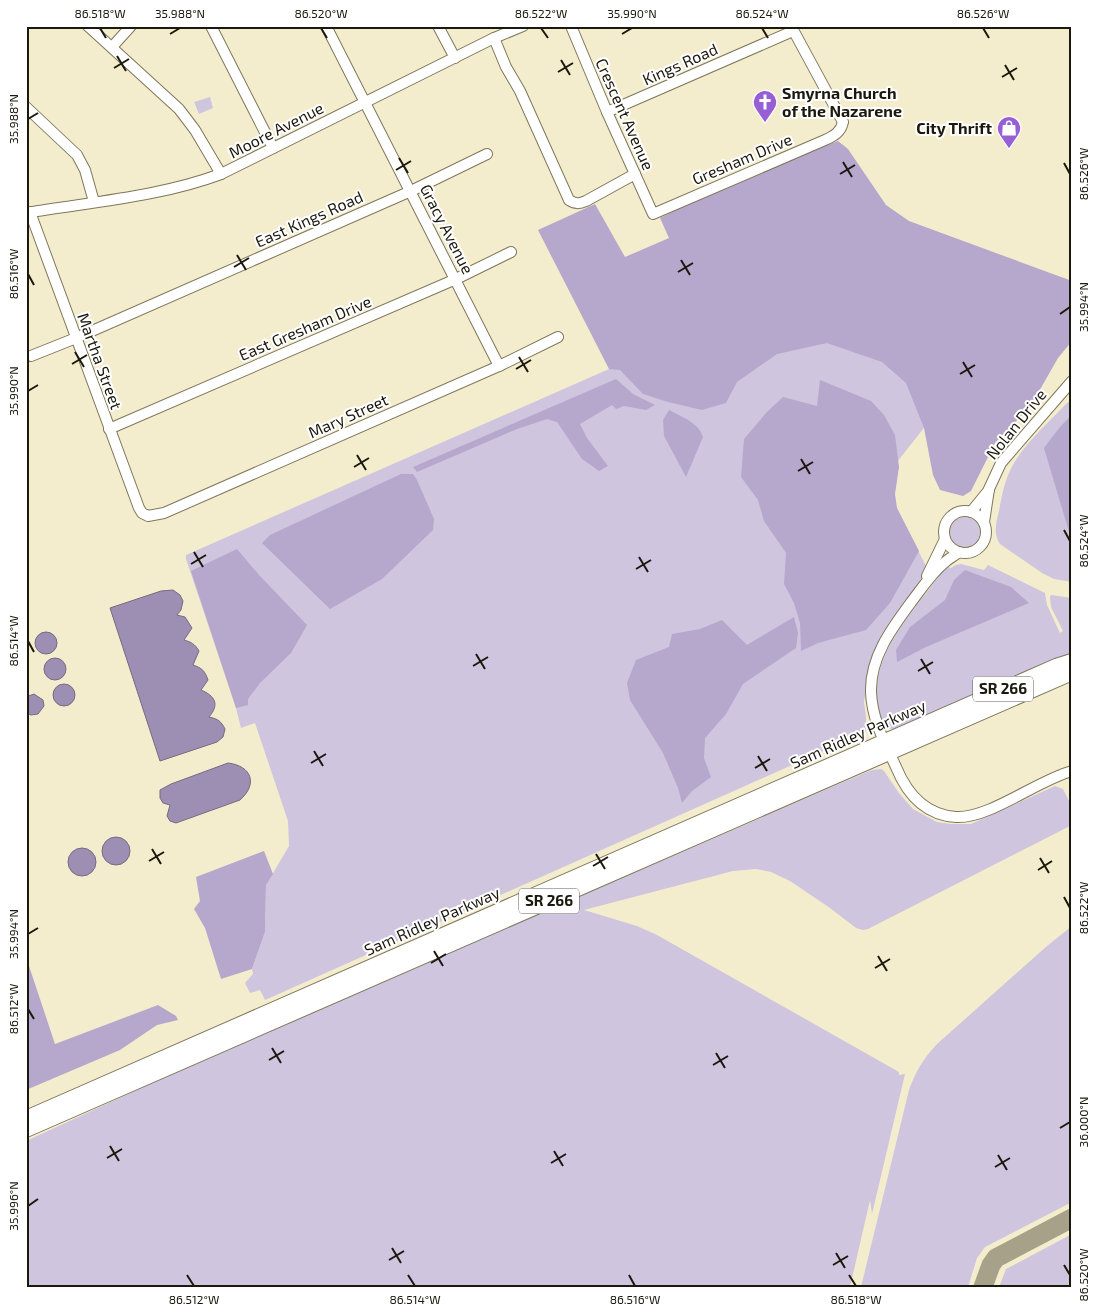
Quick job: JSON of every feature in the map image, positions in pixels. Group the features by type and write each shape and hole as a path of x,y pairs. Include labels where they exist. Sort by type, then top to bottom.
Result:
{"main road":[{"name":"Sam Ridley Parkway","path":"26,1130 887,748 1056,666 1072,661"},
{"name":"Sam Ridley Parkway","path":"26,1118 887,748 1072,673"}],"street":[{"path":"88,26 179,109 195,130 221,174"},
{"path":"112,47 131,26"},
{"path":"211,26 273,148"},
{"name":"Gracy Avenue","path":"326,26 499,366"},
{"path":"438,26 455,58"},
{"name":"Moore Avenue","path":"28,213 183,186 221,174 494,38 523,26"},
{"name":"Crescent Avenue","path":"571,26 653,214"},
{"name":"Kings Road","path":"607,112 792,28"},
{"name":"Gresham Drive","path":"653,214 833,136 841,128 843,122 792,28"},
{"path":"494,38 569,200 580,204 635,174"},
{"path":"26,106 77,155 85,170 94,202"},
{"name":"East Kings Road","path":"31,356 411,191 487,154"},
{"name":"Martha Street","path":"28,213 139,508 142,513 148,516"},
{"name":"East Gresham Drive","path":"109,429 456,279 511,252"},
{"name":"Mary Street","path":"148,516 164,513 499,366 558,337"},
{"name":"Nolan Drive","path":"984,522 989,489 1004,457 1072,381"},
{"name":"Nolan Drive","path":"970,512 989,489"},
{"path":"960,512 970,512 976,514 984,522 986,534 982,545 972,552 959,552 948,545 944,532 948,519 960,512"},
{"path":"924,585 945,539"},
{"path":"959,552 944,562 924,585 883,644 872,678 873,708 887,748 904,786 919,803 931,811 957,817 983,812 1072,771"}],"shaded area":[{"path":"210,97 213,108 199,114 194,102"},
{"path":"838,141 848,149 886,205 909,221 1072,281 1072,341 1058,358 1030,407 995,443 971,491 963,496 940,490 933,475 924,428 906,383 882,362 827,343 777,354 737,382 726,403 702,410 643,394 620,370 609,369 538,230 595,204 625,257 669,238 660,218 748,177"},
{"path":"882,230 1009,320 886,476 891,497 927,568 868,677 864,702 866,732 265,1000 260,990 250,993 245,983 253,974 252,969 265,932 266,885 289,846 288,821 255,723 241,728 186,555 609,369"},
{"path":"616,379 633,394 655,405 646,410 624,406 616,409 612,405 580,424 587,438 608,466 599,471 582,459 557,422 547,419 517,429 417,472 413,467"},
{"path":"820,380 871,401 884,415 895,435 899,467 895,494 897,508 919,551 890,603 866,630 818,643 801,651 800,623 794,603 784,584 786,553 764,521 758,500 741,477 744,439 767,412 783,397 817,406"},
{"path":"1068,402 1072,403 1072,414 1059,428 1045,449 1072,542 1072,582 1054,579 1042,573 1000,544 996,532 1004,487 1014,463 1032,439"},
{"path":"669,410 694,424 703,437 686,477 664,436 663,420"},
{"path":"1072,414 1072,542 1044,448"},
{"path":"401,474 413,474 417,480 434,519 433,530 382,579 330,609 262,543 270,535"},
{"path":"965,517 975,522 980,532 975,542 965,547 955,542 950,532 955,522"},
{"path":"237,549 307,625 291,653 260,683 248,699 248,705 236,708 191,571"},
{"path":"961,564 984,570 988,565 1045,593 1047,605 1060,633 1063,631 1051,607 1050,597 1051,595 1072,598 1072,653 899,728 887,728 883,725 880,718 876,696 878,675 885,655 907,618 946,566 951,568"},
{"path":"965,570 1011,587 1029,603 926,647 897,662 896,650 910,627 945,600 954,580"},
{"path":"173,590 180,595 183,601 181,610 177,615 185,617 192,628 184,640 193,644 199,651 193,665 203,670 208,680 201,690 213,698 215,704 209,717 219,721 225,729 223,737 217,742 160,761 110,608 161,591"},
{"path":"794,617 798,633 796,648 743,684 726,714 705,738 704,758 711,777 692,791 682,803 678,788 663,753 630,700 627,683 636,660 669,647 672,634 700,629 722,620 747,645"},
{"path":"46,632 56,639 57,643 50,653 46,654 36,647 35,643 42,633"},
{"path":"55,658 65,665 66,669 59,679 55,680 45,673 44,669 51,659"},
{"path":"64,684 74,691 75,695 68,705 64,706 54,699 53,695 60,685"},
{"path":"34,694 43,700 44,706 38,714 31,715 26,713 26,697"},
{"path":"228,763 243,768 250,777 249,788 240,800 176,823 170,821 167,816 170,805 163,803 160,798 160,790 171,784"},
{"path":"881,769 913,809 937,822 971,824 1055,786 1063,789 1072,807 1072,825 863,930 856,928 790,881 771,872 756,869 733,871 584,910 637,926 657,935 899,1072 899,1075 905,1074 872,1214 870,1200 850,1287 26,1287 26,1141 185,1068 841,783 872,770"},
{"path":"116,837 126,841 130,851 126,861 116,865 106,861 102,851 106,841"},
{"path":"82,848 92,852 96,862 92,872 82,876 72,872 68,862 72,852"},
{"path":"264,851 273,874 266,885 265,932 252,969 221,979 205,928 194,909 200,901 196,877"},
{"path":"1072,926 1072,1202 985,1247 977,1258 968,1287 861,1287 909,1090 920,1066 937,1044"},
{"path":"26,957 55,1044 158,1005 176,1016 178,1020 157,1025 120,1050 26,1090"},
{"path":"1072,1234 1072,1287 999,1287 1006,1269"}],"taxiway":[{"path":"983,1287 991,1265 996,1258 1072,1218"}],"place":[{"name":"Smyrna Church of the Nazarene","path":"765,123"},
{"name":"City Thrift","path":"1009,149"}]}
